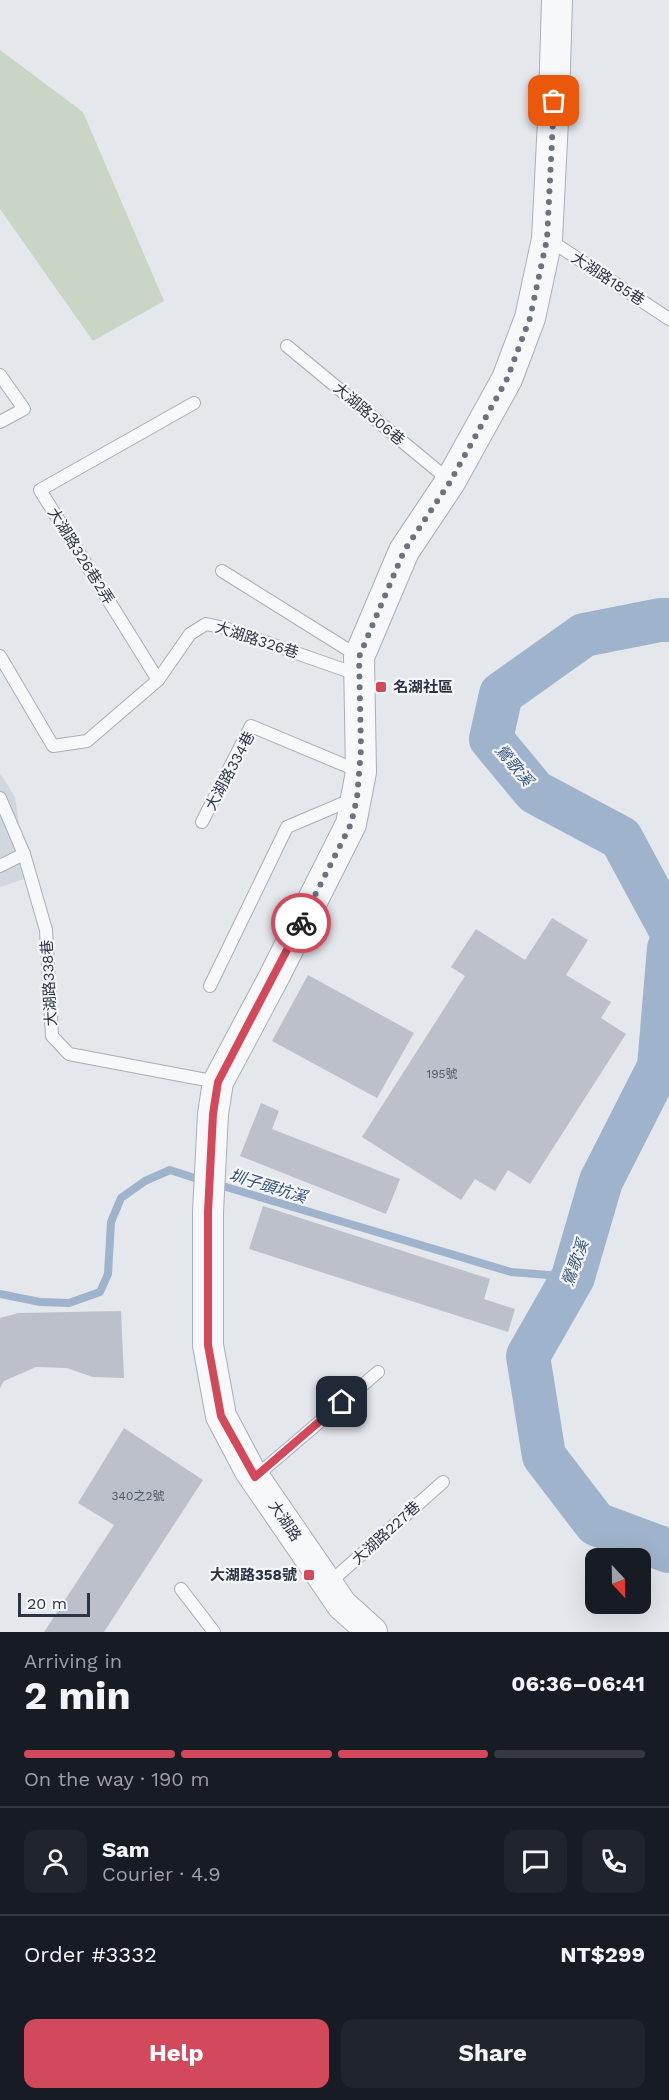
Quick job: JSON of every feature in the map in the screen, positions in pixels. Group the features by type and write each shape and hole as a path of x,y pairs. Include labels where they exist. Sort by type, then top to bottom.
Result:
{"street":[{"name":"大湖路","path":"372,1632 342,1605 255,1477 221,1416 208,1345 208,1212 213,1114 218,1082 351,824 359,785 359,666 404,551 450,482 507,379 530,318 547,239 557,0"}],"lane":[{"name":"大湖路185巷","path":"547,239 669,319"},
{"name":"大湖路306巷","path":"287,346 450,482"},
{"path":"0,375 24,409 0,422"},
{"name":"大湖路326巷2弄","path":"158,680 40,490 194,403"},
{"name":"大湖路326巷","path":"222,571 359,666"},
{"name":"大湖路326巷","path":"0,656 53,746 87,741 158,680 190,634 207,624 359,666"},
{"name":"大湖路334巷","path":"202,822 251,726 359,785"},
{"path":"210,986 287,827 359,785"},
{"name":"大湖路338巷","path":"0,798 24,854 46,930 52,1036 69,1054 218,1082"},
{"path":"0,866 24,854"},
{"path":"255,1477 378,1372"},
{"name":"大湖路227巷","path":"328,1584 443,1482"},
{"path":"181,1589 214,1632"}],"shaded area":[{"path":"0,773 15,797 27,878 0,887"}],"green space":[{"path":"0,50 83,112 164,301 93,341 0,209"}],"building":[{"path":"552,918 588,940 566,975 611,1002 601,1018 626,1034 530,1184 508,1170 495,1191 475,1179 461,1200 362,1137 465,976 451,967 476,929 525,960"},
{"path":"308,975 414,1033 377,1098 272,1041"},
{"path":"261,1103 279,1111 272,1129 400,1179 386,1214 240,1156"},
{"path":"263,1206 490,1279 484,1299 515,1309 508,1332 249,1249"},
{"path":"121,1311 124,1378 93,1377 67,1368 36,1367 4,1381 0,1388 0,1318 19,1313"},
{"path":"124,1428 203,1480 104,1632 44,1632 114,1525 78,1503"}],"waterway":[{"name":"鶯歌溪","path":"669,620 584,635 501,694 491,739 535,792 621,838 669,927"},
{"name":"圳子頭坑溪","path":"669,948 659,1067 601,1181 573,1277 528,1356 544,1456 596,1524 669,1551"},
{"name":"圳子頭坑溪","path":"0,1294 40,1302 69,1303 100,1292 108,1274 111,1222 121,1198 145,1181 170,1170 204,1181"},
{"name":"圳子頭坑溪","path":"216,1184 511,1272 573,1277"}],"way so far":[{"path":"301,923 351,824 357,798 361,772 359,657 404,551 450,482 507,379 530,318 547,239 554,101"}],"place":[{"name":"名湖社區","path":"381,687"},
{"name":"大湖路358號","path":"309,1575"}],"route":[{"path":"301,923 218,1082 213,1114 208,1212 208,1345 221,1416 255,1477 342,1402"}]}
